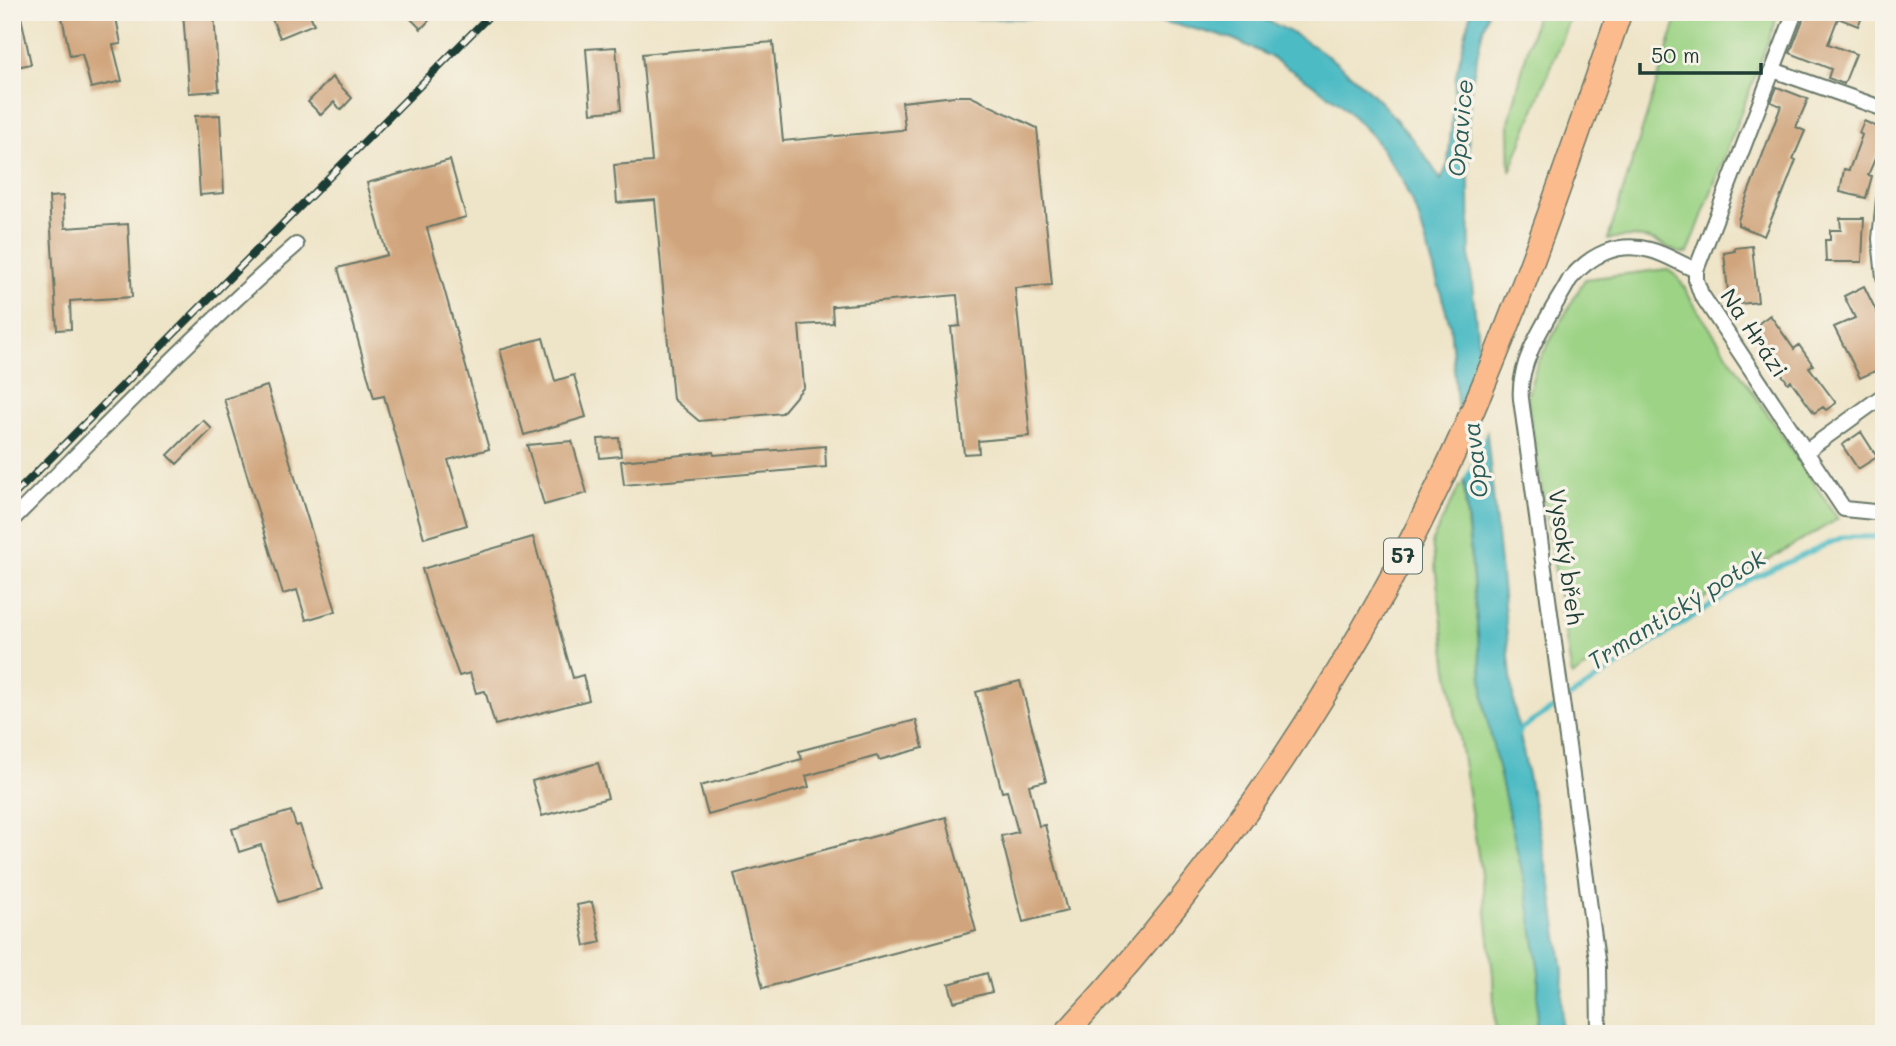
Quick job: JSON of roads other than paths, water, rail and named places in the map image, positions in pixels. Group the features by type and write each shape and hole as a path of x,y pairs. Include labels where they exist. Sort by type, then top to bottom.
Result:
{"main road":[{"name":"57","path":"1065,1034 1136,953 1219,849 1309,719 1400,562 1472,411 1540,239 1620,12"}],"street":[{"name":"Na Hrázi","path":"1796,12 1696,270 1696,280 1701,294 1844,509 1884,513"},
{"path":"1773,70 1884,109"},
{"path":"1884,200 1880,239 1884,277"},
{"path":"12,520 155,376 245,289 296,245"},
{"name":"Vysoký břeh","path":"1597,1034 1598,967 1523,413 1521,381 1525,362 1570,279 1592,258 1614,249 1637,247 1660,253 1696,270"},
{"path":"1805,452 1884,395"}],"water":[{"path":"890,12 1247,12 1305,41 1358,80 1403,127 1441,180 1448,164 1456,74 1471,12 1488,12 1471,86 1468,126 1470,263 1514,706 1552,895 1563,971 1561,1034 1536,1034 1539,972 1528,898 1485,710 1450,325 1419,218 1401,178 1374,138 1341,104 1267,55 1233,39 1140,17 952,19 897,15"}],"waterway":[{"name":"Trmantický potok","path":"1570,697 1749,580 1843,537 1884,537"},
{"name":"Trmantický potok","path":"1516,736 1522,728 1552,709"}],"railway":[{"path":"12,497 493,12"}],"water label":[{"name":"Opavice","path":"1461,128"},
{"name":"Opava","path":"1476,460"}]}
